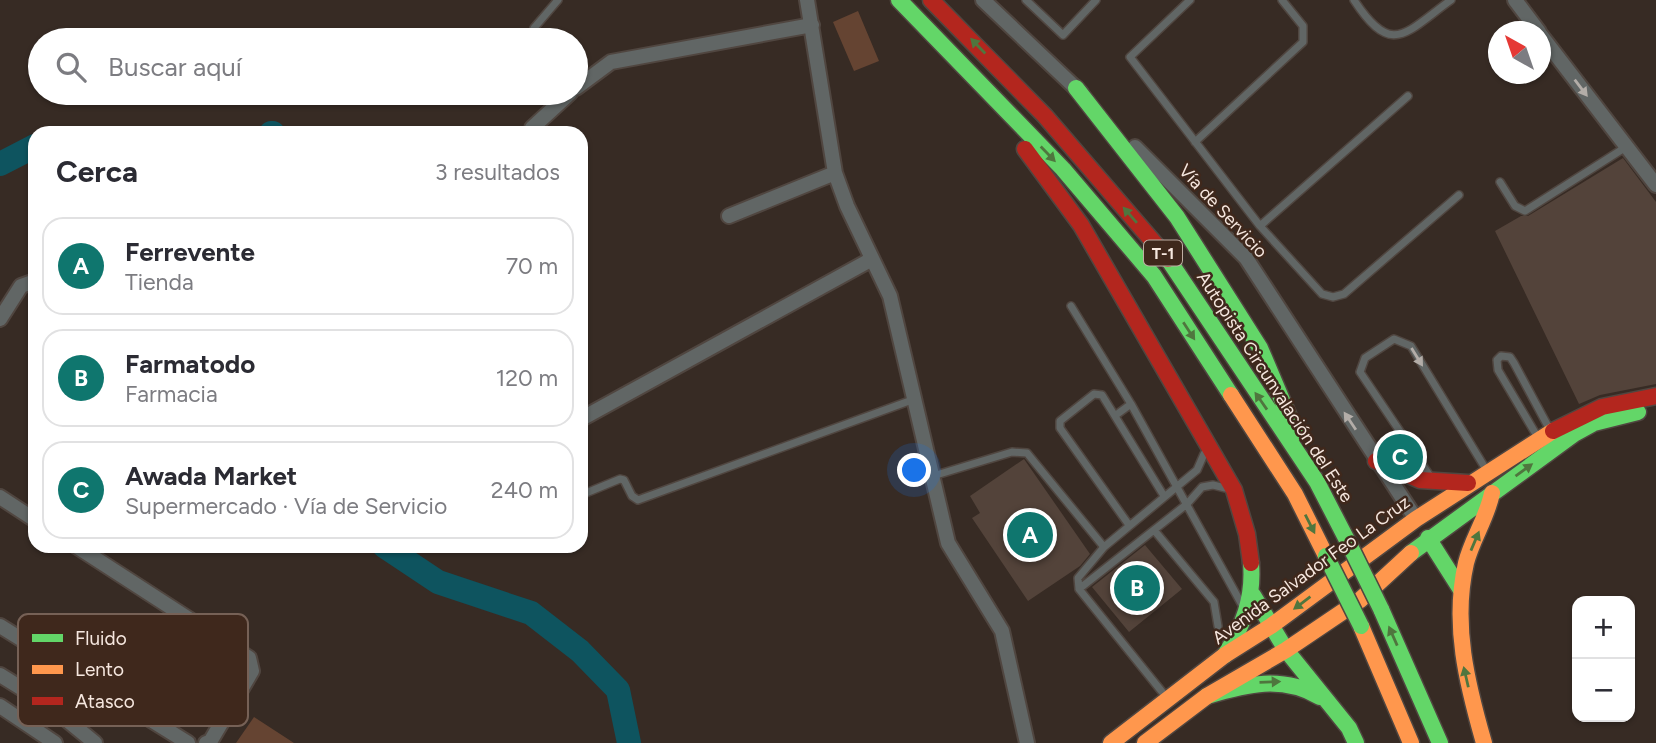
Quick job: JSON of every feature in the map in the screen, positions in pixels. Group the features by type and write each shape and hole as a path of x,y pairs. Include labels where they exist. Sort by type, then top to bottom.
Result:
{"main road":[{"name":"T-1","path":"899,0 1063,169 1154,276 1295,494 1361,626 1411,743"},
{"name":"Autopista Circunvalación del Este","path":"931,0 1045,116 1172,263 1317,482 1381,610 1440,743"},
{"path":"966,70 1082,225 1234,490 1248,529 1253,595 1247,613 1225,654"},
{"path":"1076,88 1177,217 1260,348 1317,482"},
{"name":"Avenida Salvador Feo La Cruz","path":"1111,743 1225,654 1271,626 1416,519 1544,434 1602,407 1656,396"},
{"path":"1145,743 1208,696 1286,650 1360,600 1428,538 1584,429 1656,407"},
{"path":"1376,461 1406,478 1434,483 1468,483"},
{"path":"1485,743 1464,676 1460,642 1461,590 1466,560 1489,510 1492,493"},
{"path":"1416,519 1461,590"},
{"path":"1253,595 1286,650 1328,702 1356,743"},
{"path":"1208,696 1246,684 1276,681 1308,688 1328,702"}],"street":[{"path":"807,0 835,173 890,296 912,400 948,543 1002,631 1027,743"},
{"name":"Vía de Servicio","path":"983,0 1076,88 1246,258 1416,519"},
{"path":"1515,0 1531,21"},
{"path":"588,79 611,62 812,25"},
{"path":"1551,48 1656,185"},
{"path":"534,126 556,105"},
{"path":"729,216 835,173"},
{"path":"588,415 872,259"},
{"path":"0,319 28,284"},
{"path":"0,497 28,515"},
{"path":"87,553 181,614"},
{"path":"0,626 18,637"},
{"path":"248,657 253,671 248,679"},
{"path":"0,676 18,687"},
{"path":"0,706 18,718"},
{"path":"30,726 55,743"},
{"path":"74,726 95,743"},
{"path":"161,726 188,743"},
{"path":"206,743 211,742 220,726"}],"lane":[{"path":"534,28 558,0"},
{"path":"1026,0 1063,35 1090,2"},
{"path":"1190,0 1130,57 1260,226 1322,294 1334,297 1344,294 1459,195"},
{"path":"1195,142 1303,42 1306,34 1303,26 1282,0"},
{"path":"1354,0 1370,25 1390,36 1401,35 1451,0"},
{"path":"1260,226 1408,96"},
{"path":"1500,182 1515,206 1525,211 1626,147"},
{"path":"1071,306 1131,404 1247,613"},
{"path":"1434,483 1360,373 1365,358 1394,339 1411,346 1487,471"},
{"path":"1506,355 1514,363 1544,434 1498,370 1497,360 1501,356 1506,355"},
{"path":"1129,525 1059,424 1098,393 1116,415 1164,496"},
{"path":"588,493 620,479 638,500 912,400"},
{"path":"1116,415 1131,404"},
{"path":"1168,699 1079,589 1082,571 1104,547 1203,462 1205,438"},
{"path":"933,477 1012,452 1027,453 1104,547"},
{"path":"1079,589 1187,504 1202,487 1213,485 1234,490"},
{"path":"1154,530 1214,603 1218,625"}],"shaded area":[{"path":"858,11 879,61 854,71 833,22"},
{"path":"254,717 294,743 236,743"}],"building":[{"path":"1623,158 1656,202 1656,384 1600,395 1579,404 1495,231 1521,216 1528,216"},
{"path":"1024,459 1090,554 1080,566 1028,601 972,518 980,513 970,496"},
{"path":"1145,545 1182,589 1129,632 1092,587"}],"waterway":[{"path":"0,164 28,150"},
{"path":"394,553 438,582 531,613 580,651 618,690 629,743"}],"traffic: fast":[{"path":"899,0 1063,169 1154,276 1231,395"},
{"path":"1076,88 1177,217 1260,348 1296,433"},
{"path":"1168,259 1317,482 1348,542"},
{"path":"1411,553 1574,434 1594,423 1638,412"},
{"path":"1428,538 1461,590"},
{"path":"1348,542 1381,609"},
{"path":"1326,556 1361,626"},
{"path":"1225,655 1246,611 1251,588 1251,563"},
{"path":"1253,595 1286,650 1349,728 1356,743"},
{"path":"1381,609 1440,743"},
{"path":"1207,696 1250,685 1278,684 1306,690 1320,697"}],"traffic: slow":[{"path":"1231,395 1295,494 1326,556"},
{"path":"1111,743 1225,655 1271,626 1416,519 1553,431"},
{"path":"1484,743 1463,654 1461,609 1466,563 1492,493"},
{"path":"1145,743 1207,696 1286,650 1360,600 1411,553"},
{"path":"1361,626 1411,743"}],"traffic: jam":[{"path":"931,0 1045,116 1168,259"},
{"path":"1025,149 1081,225 1234,490 1247,534 1251,563"},
{"path":"1553,431 1602,407 1656,396"},
{"path":"1376,461 1420,480 1468,483"}],"place":[{"name":"Awada Market","path":"1400,457"},
{"name":"Ferrevente","path":"1030,535"},
{"name":"Farmatodo","path":"1137,588"}]}
